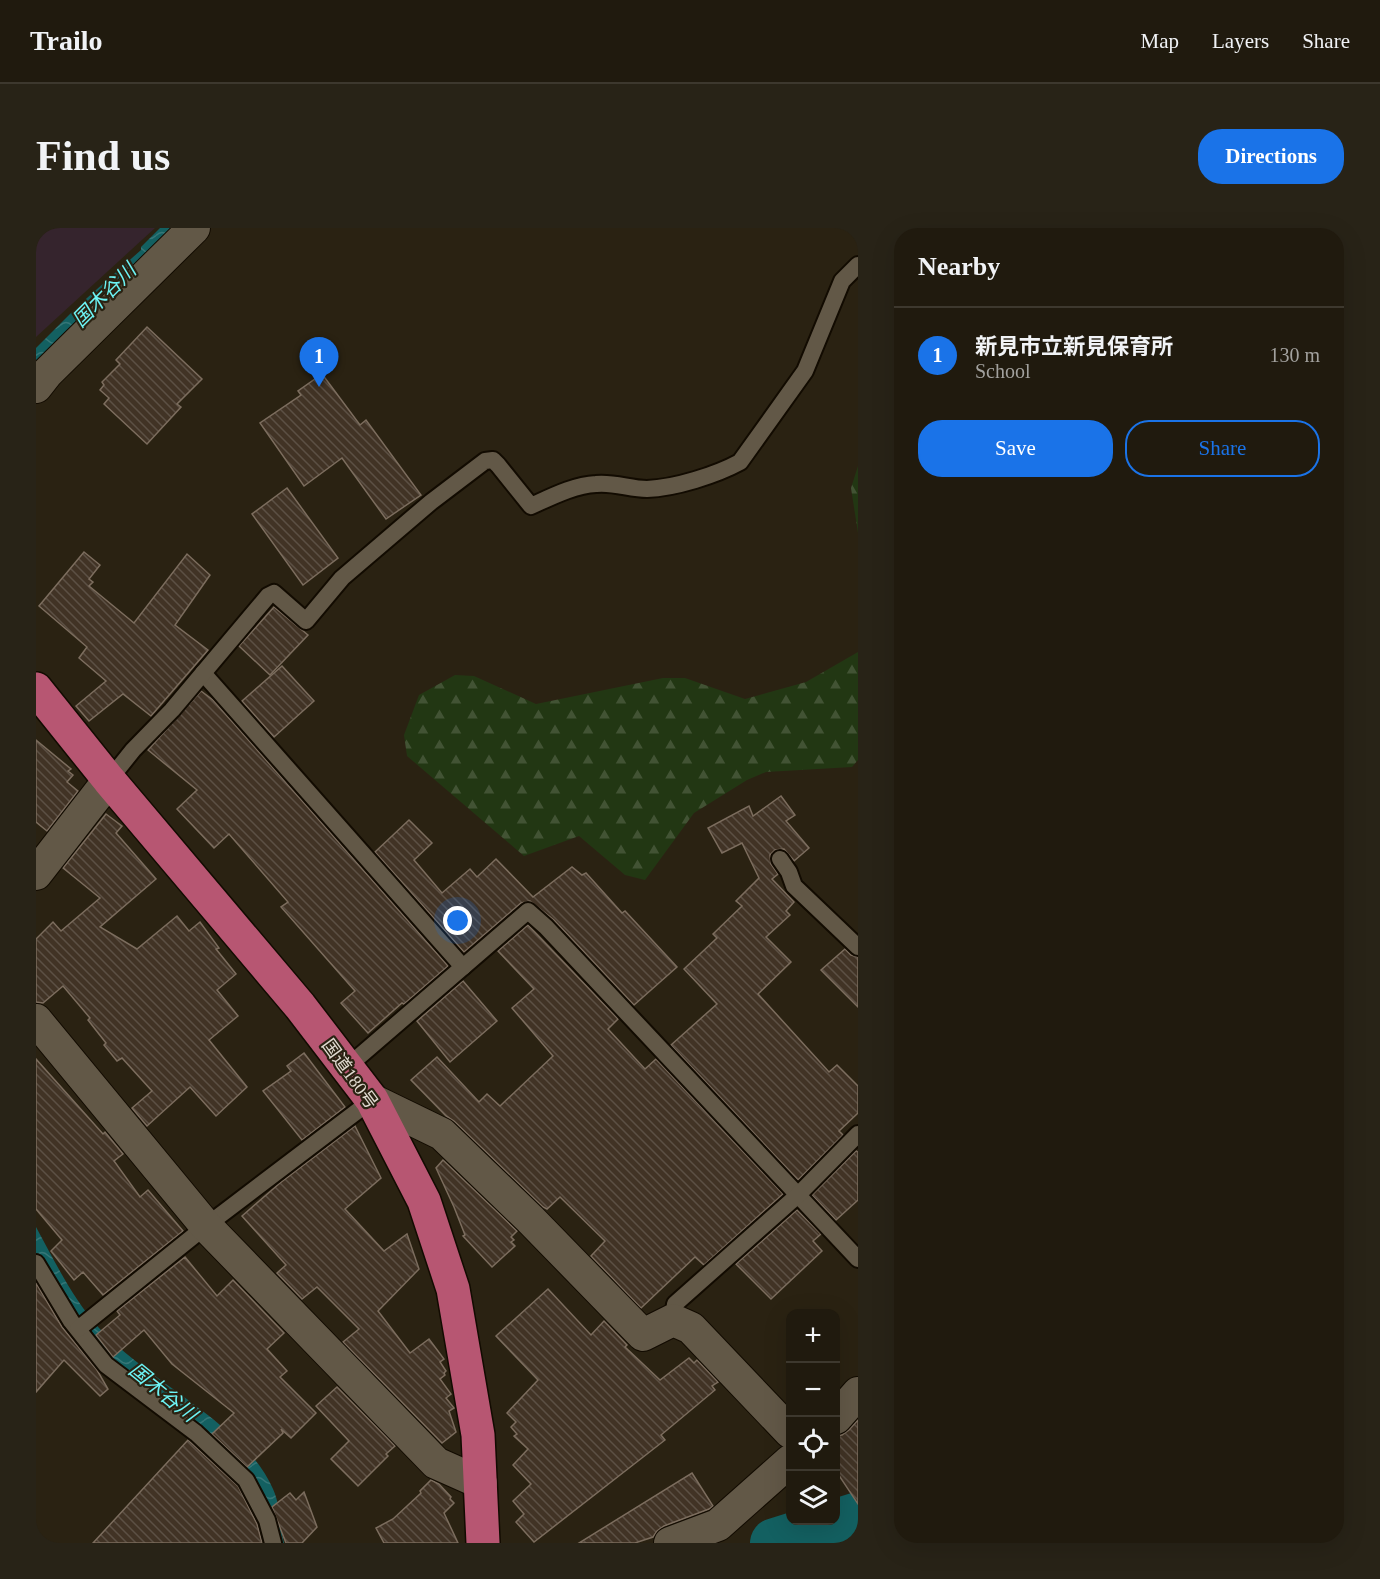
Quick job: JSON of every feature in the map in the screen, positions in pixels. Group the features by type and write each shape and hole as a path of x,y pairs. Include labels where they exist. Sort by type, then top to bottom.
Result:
{"highway":[{"name":"国道180号","path":"36,689 109,780 300,1006 372,1100 424,1201 453,1288 478,1435 483,1543"}],"street":[{"path":"36,387 47,373 194,228"},
{"path":"36,874 109,780"},
{"path":"36,1020 206,1226 436,1462 481,1483"},
{"path":"372,1100 442,1134 530,1219 643,1335 673,1320 691,1328 786,1428"},
{"path":"837,1417 858,1393"},
{"path":"670,1543 718,1525 786,1465"}],"lane":[{"path":"109,780 268,597 274,593 306,621 342,578 422,509 485,461 493,460 531,506 568,490 596,484 646,489 664,487 727,469 740,462 805,370 843,282 858,265"},
{"path":"203,673 463,967"},
{"path":"780,860 789,872 794,886 858,947"},
{"path":"347,1067 528,911 546,927 858,1259"},
{"path":"78,1329 206,1226 372,1100"},
{"path":"673,1320 675,1304 798,1195 858,1134"},
{"path":"36,1263 78,1329 106,1365 196,1433 246,1480 267,1520 273,1543"}],"shaded area":[{"path":"36,228 155,228 36,337"}],"green space":[{"path":"858,466 858,533 851,488"},
{"path":"858,652 858,760 852,767 766,772 747,780 694,813 645,880 625,875 579,836 524,856 407,756 404,735 419,695 455,675 474,676 536,704 663,678 685,678 745,699 806,682"}],"water":[{"name":"国木谷川","path":"160,228 185,228 36,376 36,348 78,306 141,250 141,247"},
{"name":"国木谷川","path":"36,1227 73,1293 99,1328 119,1348 218,1423 259,1465 276,1496 284,1543 276,1543 261,1499 109,1362 36,1256"}],"building":[{"path":"147,327 202,379 177,404 181,407 147,444 104,404 109,398 100,390 104,385 102,382 120,364 116,360"},
{"path":"322,374 360,425 366,420 421,495 386,519 342,458 304,486 260,423 301,395 298,391"},
{"path":"287,488 338,558 303,585 252,514"},
{"path":"84,552 100,565 89,579 93,582 89,586 134,623 187,554 210,575 175,625 208,650 151,716 123,694 89,721 76,706 106,681 79,658 87,647 39,606"},
{"path":"274,607 308,635 270,675 239,646"},
{"path":"282,666 314,701 274,737 242,701"},
{"path":"201,691 213,700 448,966 368,1033 341,1003 355,991 281,907 288,902 229,834 214,848 177,809 197,790 148,750"},
{"path":"36,740 71,769 68,771 73,775 67,782 78,791 47,831 36,822"},
{"path":"781,796 795,815 786,821 809,848 794,861 784,849 775,850 770,855 771,864 778,874 772,879 794,902 786,911 790,915 766,937 791,962 758,994 829,1072 837,1065 858,1086 858,1113 839,1131 843,1135 798,1180 671,1045 717,1004 684,969 717,938 713,934 742,906 736,901 759,878 742,843 722,853 708,828 749,806 753,816"},
{"path":"106,814 122,826 116,833 156,879 100,927 137,949 177,916 189,931 200,922 219,948 216,949 236,974 217,990 238,1016 209,1040 247,1087 216,1116 190,1087 147,1126 132,1108 152,1091 122,1058 117,1061 88,1020 90,1018 63,986 43,1003 36,1002 36,939 53,922 61,931 100,898 63,868"},
{"path":"409,820 432,843 414,860 442,893 470,869 477,877 496,859 533,897 572,867 582,875 586,873 622,913 625,911 677,967 634,1005 554,920 530,901 521,903 464,952 375,852"},
{"path":"528,925 618,1019 608,1029 645,1069 656,1059 783,1194 704,1265 695,1257 641,1308 591,1256 605,1241 560,1197 547,1209 543,1207 411,1080 437,1057 479,1102 487,1094 500,1106 553,1056 512,1008 534,989 498,951"},
{"path":"845,949 851,955 858,957 858,1007 821,970"},
{"path":"463,981 497,1021 450,1062 417,1021"},
{"path":"304,1053 345,1107 302,1140 263,1091 291,1071 287,1066"},
{"path":"36,1059 123,1154 114,1161 140,1197 148,1190 183,1231 103,1295 83,1272 74,1280 51,1251 62,1240 36,1209"},
{"path":"355,1126 381,1178 345,1209 384,1251 407,1234 419,1269 378,1311 410,1353 429,1339 444,1359 440,1362 446,1371 440,1379 451,1394 446,1398 454,1408 449,1411 456,1432 442,1443 343,1342 359,1329 317,1287 302,1299 277,1273 286,1265 242,1216 280,1183"},
{"path":"856,1151 858,1152 858,1200 836,1220 812,1195"},
{"path":"443,1160 517,1231 511,1237 514,1240 511,1242 515,1246 492,1267 463,1236 465,1235 454,1207 436,1168"},
{"path":"797,1210 821,1234 813,1241 822,1251 771,1299 736,1264"},
{"path":"185,1257 217,1296 233,1280 284,1333 267,1349 287,1371 280,1377 316,1413 291,1438 281,1429 283,1433 247,1467 212,1434 234,1413 172,1364 144,1330 113,1357 96,1335 120,1315 117,1311"},
{"path":"36,1283 62,1327 97,1370 108,1389 100,1396 64,1360 36,1392"},
{"path":"548,1289 591,1335 604,1321 627,1345 625,1347 660,1380 689,1358 694,1363 697,1360 718,1382 712,1386 715,1390 661,1435 665,1440 534,1542 516,1522 524,1514 513,1501 531,1484 513,1465 528,1449 514,1436 517,1434 511,1427 516,1422 507,1413 538,1380 496,1336"},
{"path":"337,1387 395,1446 358,1486 331,1459 349,1441 316,1406"},
{"path":"858,1420 858,1504 840,1477 840,1435"},
{"path":"188,1440 238,1486 257,1524 262,1543 93,1543"},
{"path":"692,1473 713,1506 709,1509 664,1526 653,1537 635,1543 579,1543"},
{"path":"431,1480 439,1484 454,1503 444,1513 458,1543 384,1543 376,1528 393,1519 421,1493 420,1491"},
{"path":"304,1492 317,1527 302,1543 286,1543 272,1507 290,1493 296,1500"}],"waterway":[{"path":"775,1543 858,1517"}],"place":[{"name":"新見市立新見保育所","path":"319,387"}]}
